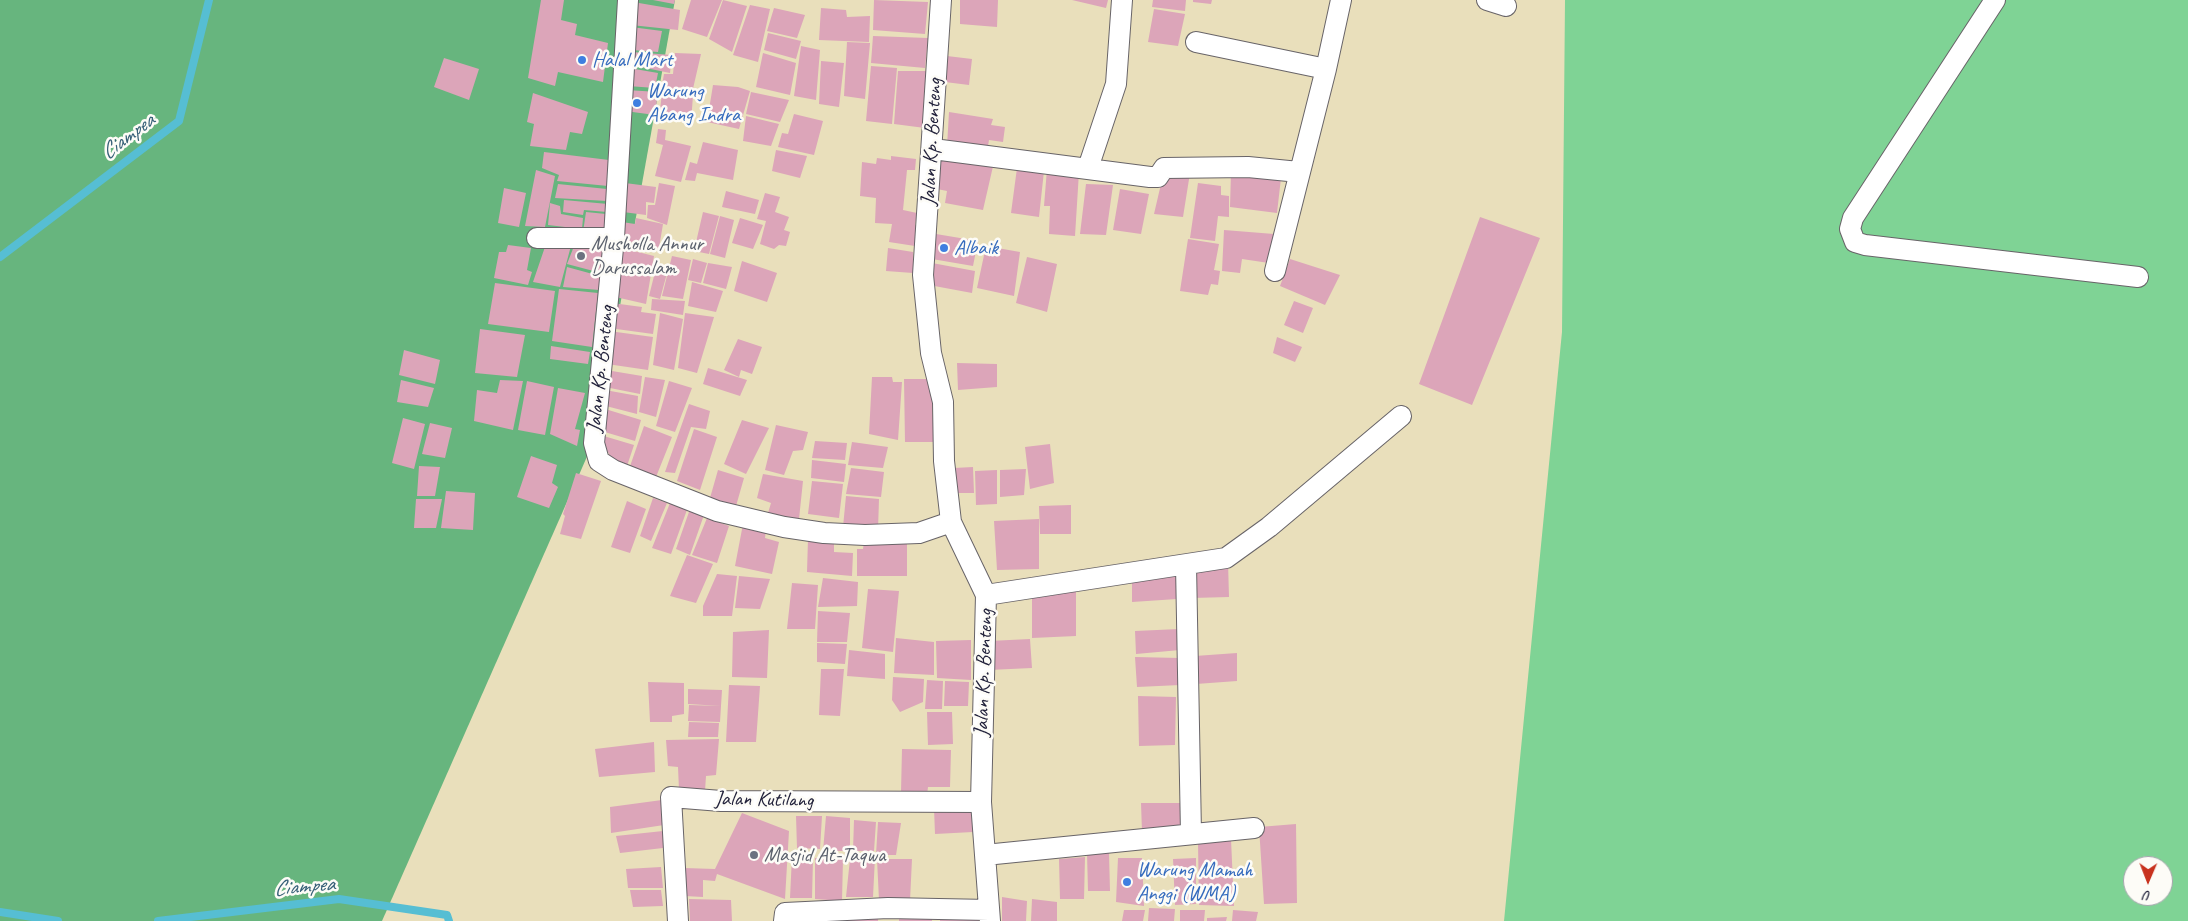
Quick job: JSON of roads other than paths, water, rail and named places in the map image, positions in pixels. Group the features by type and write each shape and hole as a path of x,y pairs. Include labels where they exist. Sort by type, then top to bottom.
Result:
{"street":[{"name":"Jalan Kp. Benteng","path":"628,0 614,238 594,443 599,461 613,470 717,511 784,527 824,533 865,535 919,533 951,522"},
{"name":"Jalan Kp. Benteng","path":"941,0 923,284 931,353 943,402 944,461 951,522 986,595 981,802 989,915"},
{"path":"1088,168 1116,84 1122,0"},
{"path":"1275,271 1342,0"},
{"path":"1487,0 1506,6"},
{"path":"1995,0 1853,218 1850,229 1855,242 1865,245 2138,277"},
{"path":"1196,42 1326,70"},
{"path":"933,149 1150,177 1158,177 1164,168 1248,167 1299,172"},
{"path":"537,238 614,238"},
{"path":"986,595 1226,558 1269,527 1401,416"},
{"path":"1186,565 1191,834"},
{"name":"Jalan Kutilang","path":"678,921 671,797 721,800 981,802"},
{"path":"985,854 1254,828"},
{"path":"784,921 785,913 989,915"}],"waterway":[{"name":"Ciampea","path":"0,257 179,121 209,0"},
{"name":"Ciampea","path":"158,921 339,899 447,915 449,921"},
{"name":"Ciampea","path":"0,912 58,921"}],"place":[{"name":"Halal Mart","path":"582,60"},
{"name":"Warung Abang Indra","path":"637,103"},
{"name":"Albaik","path":"944,248"},
{"name":"Musholla Annur Darussalam","path":"581,256"},
{"name":"Masjid At-Taqwa","path":"754,855"},
{"name":"Warung Mamah Anggi (WMA)","path":"1127,882"}]}
